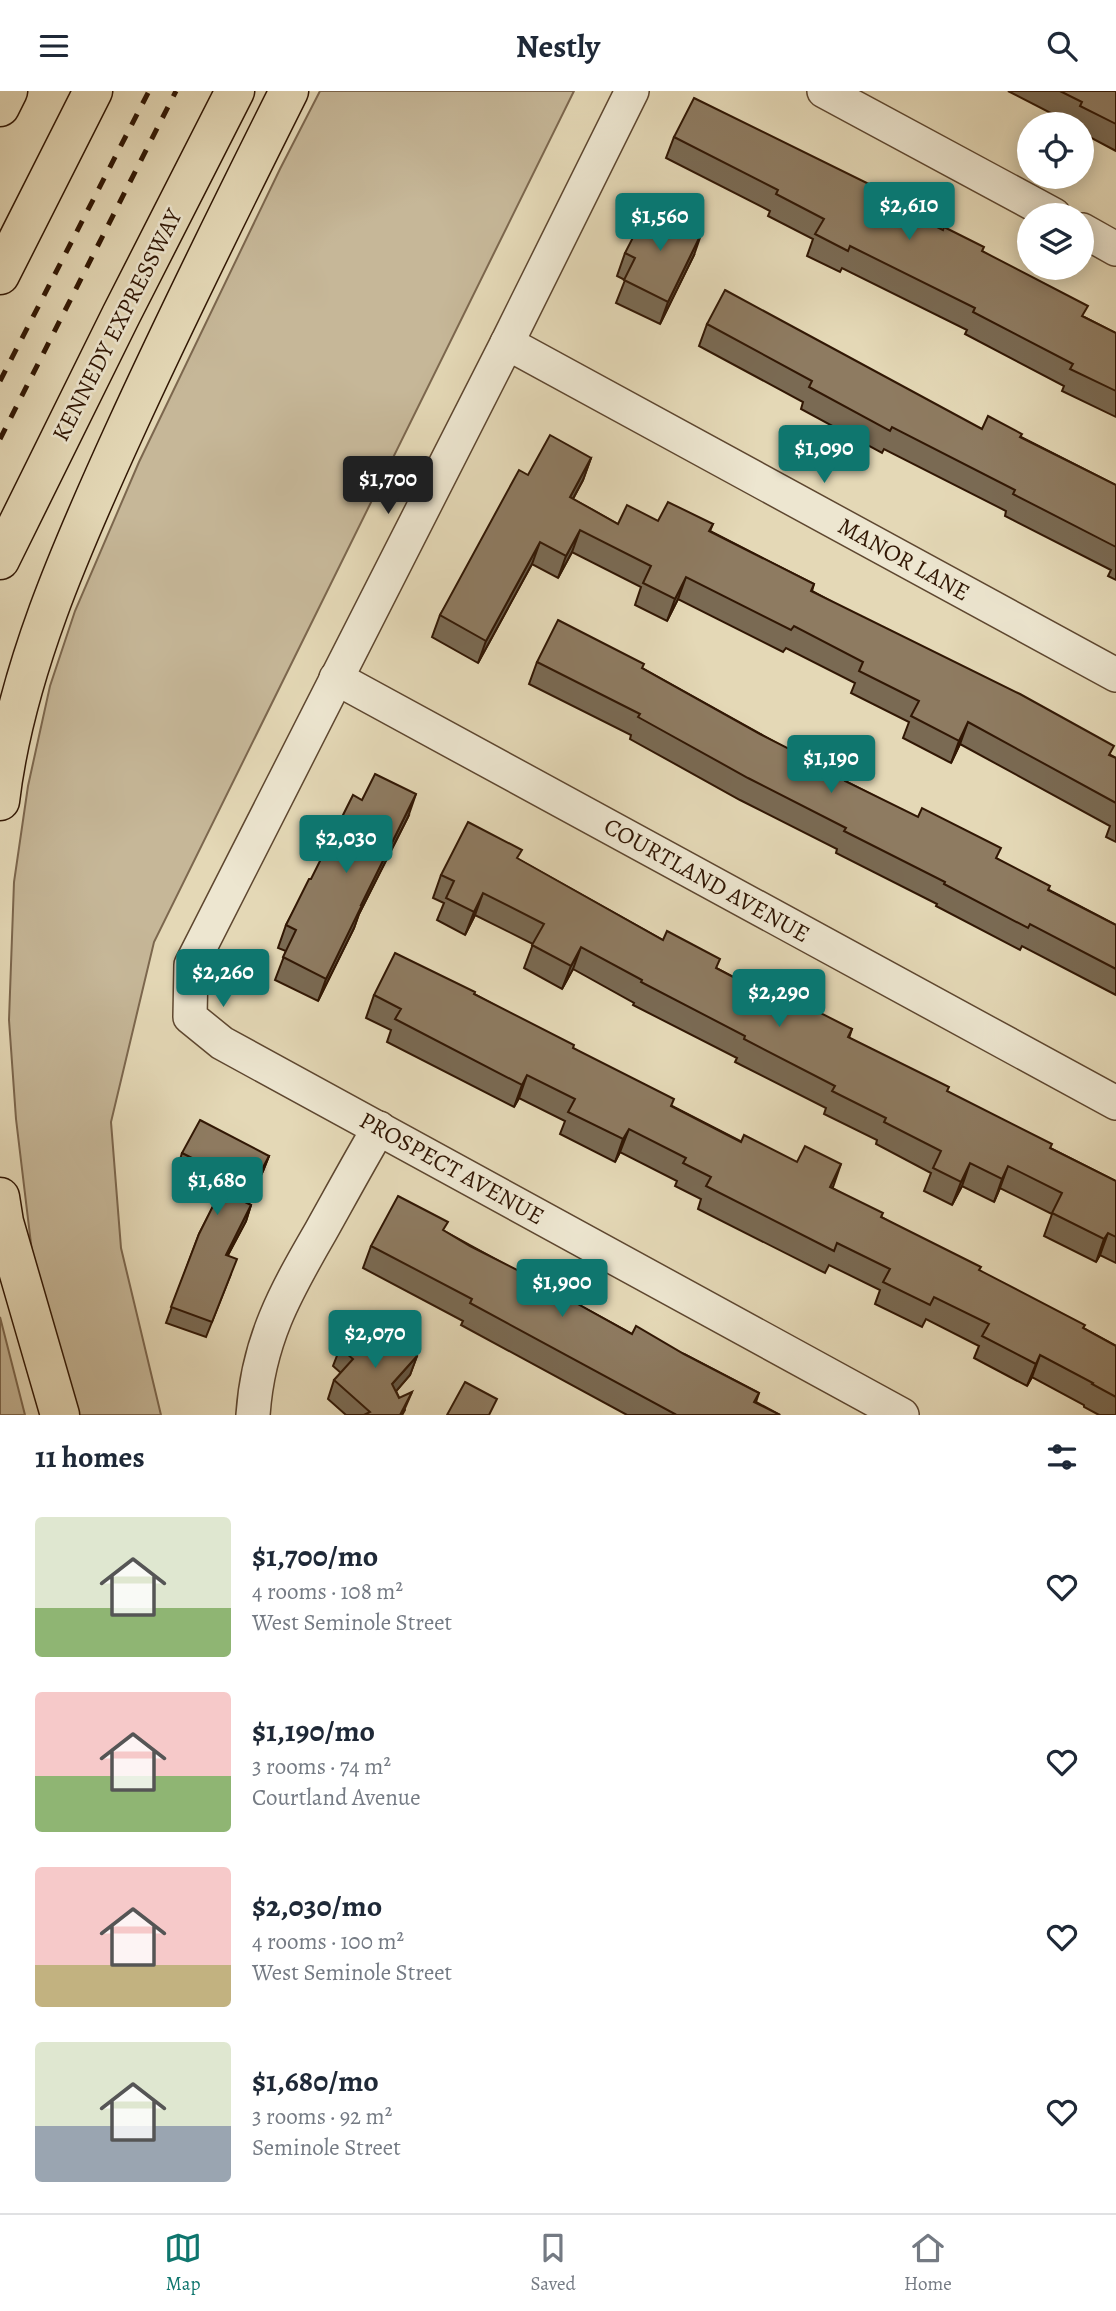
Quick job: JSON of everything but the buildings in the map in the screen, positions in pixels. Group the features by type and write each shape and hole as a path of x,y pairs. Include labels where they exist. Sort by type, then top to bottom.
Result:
{"highway":[{"path":"0,107 8,91"},
{"path":"0,275 93,91"},
{"name":"KENNEDY EXPRESSWAY","path":"0,560 235,91"},
{"path":"0,801 3,776 24,691 49,612 89,510 191,287 289,91"},
{"path":"0,1197 4,1222 60,1415"}],"street":[{"path":"335,678 507,343 632,91"},
{"path":"824,91 1032,203"},
{"path":"1094,237 1116,249"},
{"name":"MANOR LANE","path":"507,343 1116,675"},
{"name":"PROSPECT AVENUE","path":"335,678 191,965 190,1017 222,1043 902,1415"},
{"name":"COURTLAND AVENUE","path":"335,678 1116,1103"},
{"path":"254,1403 269,1332 283,1298 379,1128"}],"shaded area":[{"path":"320,91 574,91 154,942 111,1122 121,1248 161,1415 77,1415 32,1252 16,1119 9,1020 14,882 28,786 50,686 75,611 139,462"},
{"path":"0,1317 25,1415 0,1415"}],"railway":[{"path":"0,381 149,91"},
{"path":"0,439 176,91"}]}
